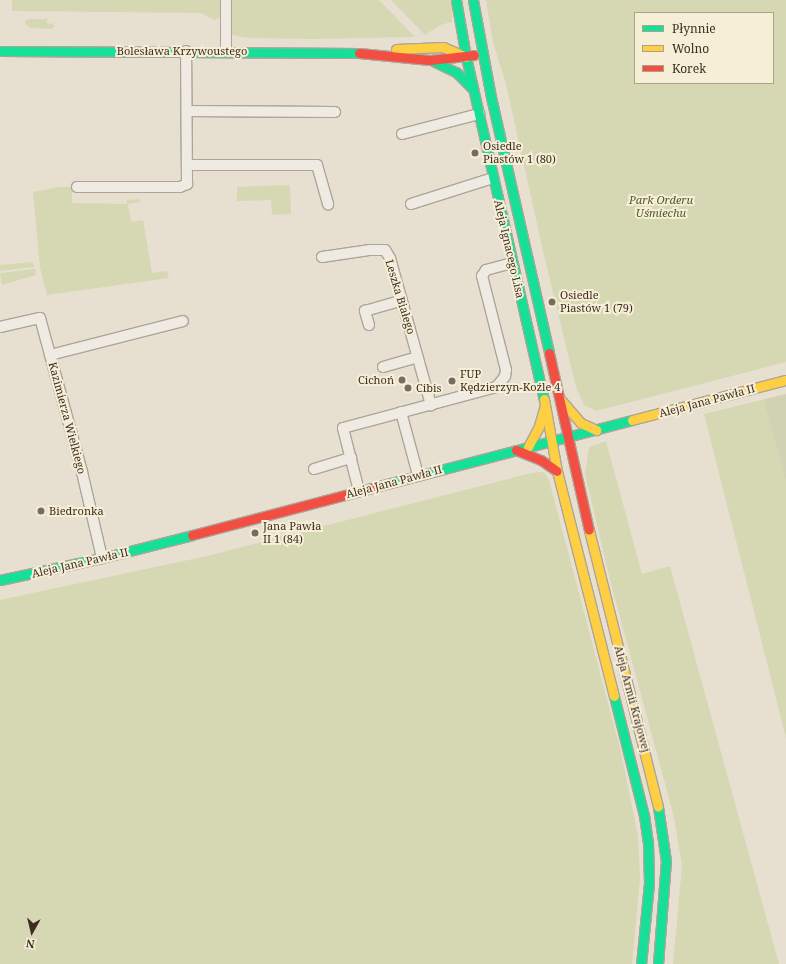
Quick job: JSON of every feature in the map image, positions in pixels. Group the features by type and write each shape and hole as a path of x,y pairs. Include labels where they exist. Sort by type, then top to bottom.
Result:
{"main road":[{"name":"Aleja Ignacego Lisa","path":"456,0 473,89 512,263 538,370 551,441"},
{"name":"Aleja Ignacego Lisa","path":"473,0 482,53 567,437"},
{"path":"448,41 460,26"},
{"name":"Bolesława Krzywoustego","path":"365,53 448,41 466,57"},
{"name":"Bolesława Krzywoustego","path":"0,51 186,50 365,53 430,60 466,57"},
{"path":"466,57 482,53"},
{"name":"Bolesława Krzywoustego","path":"430,60 456,72 473,89"},
{"name":"Aleja Jana Pawła II","path":"0,580 102,558 786,380"},
{"path":"559,398 581,423 596,430 581,444 573,464"},
{"path":"528,447 539,426 545,405"},
{"name":"Aleja Armii Krajowej","path":"567,437 660,814 666,861 658,964"},
{"name":"Aleja Armii Krajowej","path":"551,441 557,471 644,815 648,842 649,877 641,964"},
{"path":"516,450 541,460 557,471"}],"street":[{"path":"226,0 226,51"},
{"path":"77,187 180,187 187,184 186,50"},
{"path":"187,111 335,112"},
{"path":"402,134 479,114"},
{"path":"187,165 317,165 328,204"},
{"path":"411,204 493,178"},
{"name":"Leszka Białego","path":"322,258 370,250 385,250 390,258 431,405"},
{"path":"359,491 343,428 496,387 505,376 506,370 482,276 486,270 512,263"},
{"path":"370,325 365,311 401,301"},
{"name":"Kazimierza Wielkiego","path":"0,327 40,318 82,472 102,558"},
{"path":"50,354 183,321"},
{"path":"383,367 418,357"},
{"path":"401,412 418,475"},
{"path":"314,468 351,458"}],"green space":[{"path":"12,0 222,0 222,17 214,20 202,13 12,11"},
{"path":"231,0 379,0 415,37 312,39 250,38 232,35"},
{"path":"391,0 452,0 452,22 440,25 425,35"},
{"name":"Park Orderu Uśmiechu","path":"486,0 786,0 786,362 596,411 584,405 576,387 543,251 506,84 493,42"},
{"path":"48,19 46,22 49,24 52,23 55,26 52,29 30,28 25,23 26,20"},
{"path":"290,185 291,214 272,215 271,200 237,201 237,187"},
{"path":"59,187 72,187 72,203 127,204 127,200 140,199 140,202 128,204 131,222 143,220 152,273 167,271 169,278 47,295 40,268 33,192"},
{"path":"33,262 34,267 0,271 0,265"},
{"path":"35,269 36,275 2,285 0,273"},
{"path":"786,394 786,738 704,414"},
{"path":"786,394 786,480 764,400"},
{"path":"606,441 642,574 670,566 779,964 673,964 682,866 674,817 610,580 585,474 589,447"},
{"path":"544,472 549,480 621,752 638,836 640,880 632,964 0,964 0,600 207,556 531,473"}],"traffic: fast":[{"path":"456,0 466,57 544,399"},
{"path":"473,0 491,97 549,353"},
{"path":"0,51 359,53"},
{"path":"433,61 456,72 473,89"},
{"path":"379,486 632,420"},
{"path":"0,580 102,558 192,535"},
{"path":"614,696 644,815 648,842 649,883 641,964"},
{"path":"658,807 666,861 658,964"}],"traffic: slow":[{"path":"396,49 443,47 466,57"},
{"path":"632,420 786,380"},
{"path":"544,399 557,471 614,696"},
{"path":"560,399 581,423 596,430"},
{"path":"528,447 539,426 544,408"},
{"path":"589,530 658,807"}],"traffic: jam":[{"path":"359,53 430,60 474,55"},
{"path":"549,353 589,530"},
{"path":"516,450 541,460 557,471"},
{"path":"192,535 379,486"}],"place":[{"name":"Osiedle Piastów 1 (80)","path":"475,153"},
{"name":"Osiedle Piastów 1 (79)","path":"552,302"},
{"name":"Cichoń","path":"402,380"},
{"name":"FUP Kędzierzyn-Koźle 4","path":"452,381"},
{"name":"Cibis","path":"408,388"},
{"name":"Biedronka","path":"41,511"},
{"name":"Jana Pawła II 1 (84)","path":"255,533"}]}
